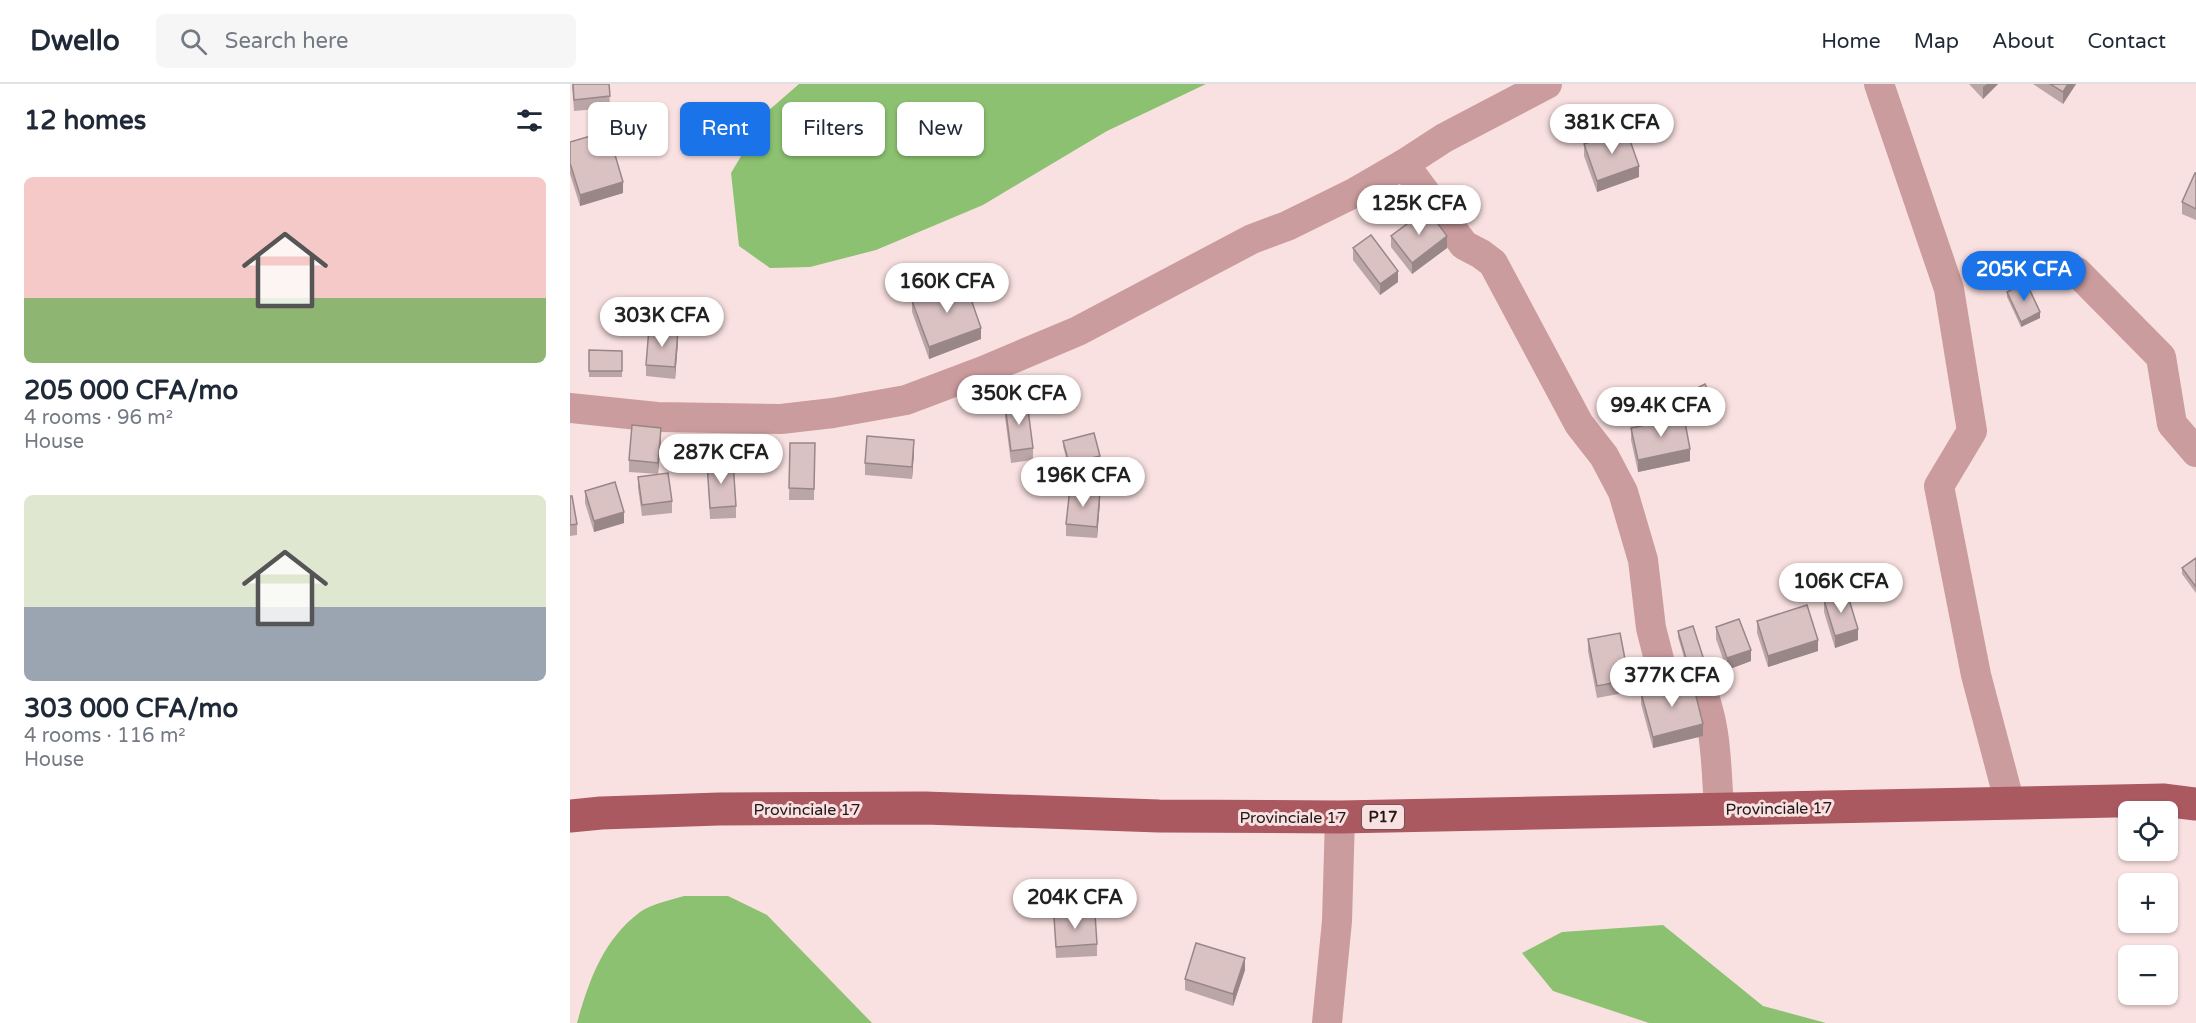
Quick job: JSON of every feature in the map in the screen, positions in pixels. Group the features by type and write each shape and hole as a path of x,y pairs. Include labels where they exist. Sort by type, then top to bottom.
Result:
{"main road":[{"name":"Provinciale 17","path":"570,816 719,809 926,808 1159,816 1340,818 2163,801 2196,804"}],"street":[{"path":"570,408 657,417 781,419 833,413 906,400 1078,331 1252,239 1287,226 1404,164 1444,138 1547,84"},
{"path":"1880,84 1949,289 1972,431 1939,486 1976,675 2010,804"},
{"path":"1404,164 1464,245 1493,263 1579,424 1604,456 1623,492 1642,560 1651,628 1662,671 1676,679 1698,682 1706,698 1713,730 1719,809"},
{"path":"2077,272 2161,357 2172,424 2196,452"},
{"path":"1327,1023 1337,921 1340,818"}],"green space":[{"path":"799,84 1206,84 1107,131 983,205 876,250 810,267 770,268 739,246 731,173 741,156 770,156 770,109"},
{"path":"684,896 728,896 767,915 872,1023 577,1023 592,976 616,935 645,909"},
{"path":"1663,925 1763,1006 1826,1023 1649,1023 1553,991 1522,953 1562,932"}],"building":[{"path":"573,84 609,84 610,96 574,100"},
{"path":"2050,84 2068,84 2063,92"},
{"path":"1626,129 1639,166 1597,181 1584,144"},
{"path":"588,137 588,156 615,156 623,182 580,195 570,163 570,142"},
{"path":"2196,173 2196,209 2182,202"},
{"path":"1427,209 1447,236 1412,263 1391,236"},
{"path":"1371,235 1398,271 1380,284 1353,248"},
{"path":"965,282 981,328 929,347 912,301"},
{"path":"2026,282 2040,312 2021,322 2007,292"},
{"path":"649,328 678,331 675,367 646,365"},
{"path":"589,350 622,351 622,371 589,371"},
{"path":"1705,384 1720,413 1708,419 1693,390"},
{"path":"1027,402 1033,448 1011,451 1005,405"},
{"path":"1684,417 1690,449 1638,460 1631,428"},
{"path":"632,425 661,428 658,463 629,460"},
{"path":"1094,433 1100,456 1069,463 1063,441"},
{"path":"867,436 914,440 912,467 865,463"},
{"path":"790,443 815,443 814,489 789,488"},
{"path":"733,462 736,506 710,508 707,463"},
{"path":"668,473 672,501 642,505 638,477"},
{"path":"615,482 624,512 594,521 585,491"},
{"path":"1070,488 1100,491 1097,527 1066,524"},
{"path":"570,496 572,496 577,524 570,525"},
{"path":"2196,558 2196,587 2182,568"},
{"path":"1847,593 1858,629 1835,636 1824,600"},
{"path":"1807,605 1818,640 1768,656 1757,621"},
{"path":"1739,619 1751,650 1727,658 1716,627"},
{"path":"1693,626 1704,660 1688,665 1678,631"},
{"path":"1620,633 1629,680 1597,686 1588,639"},
{"path":"1692,680 1703,724 1653,737 1641,693"},
{"path":"1095,914 1097,944 1056,947 1054,917"},
{"path":"1196,943 1245,958 1233,994 1185,979"}]}
